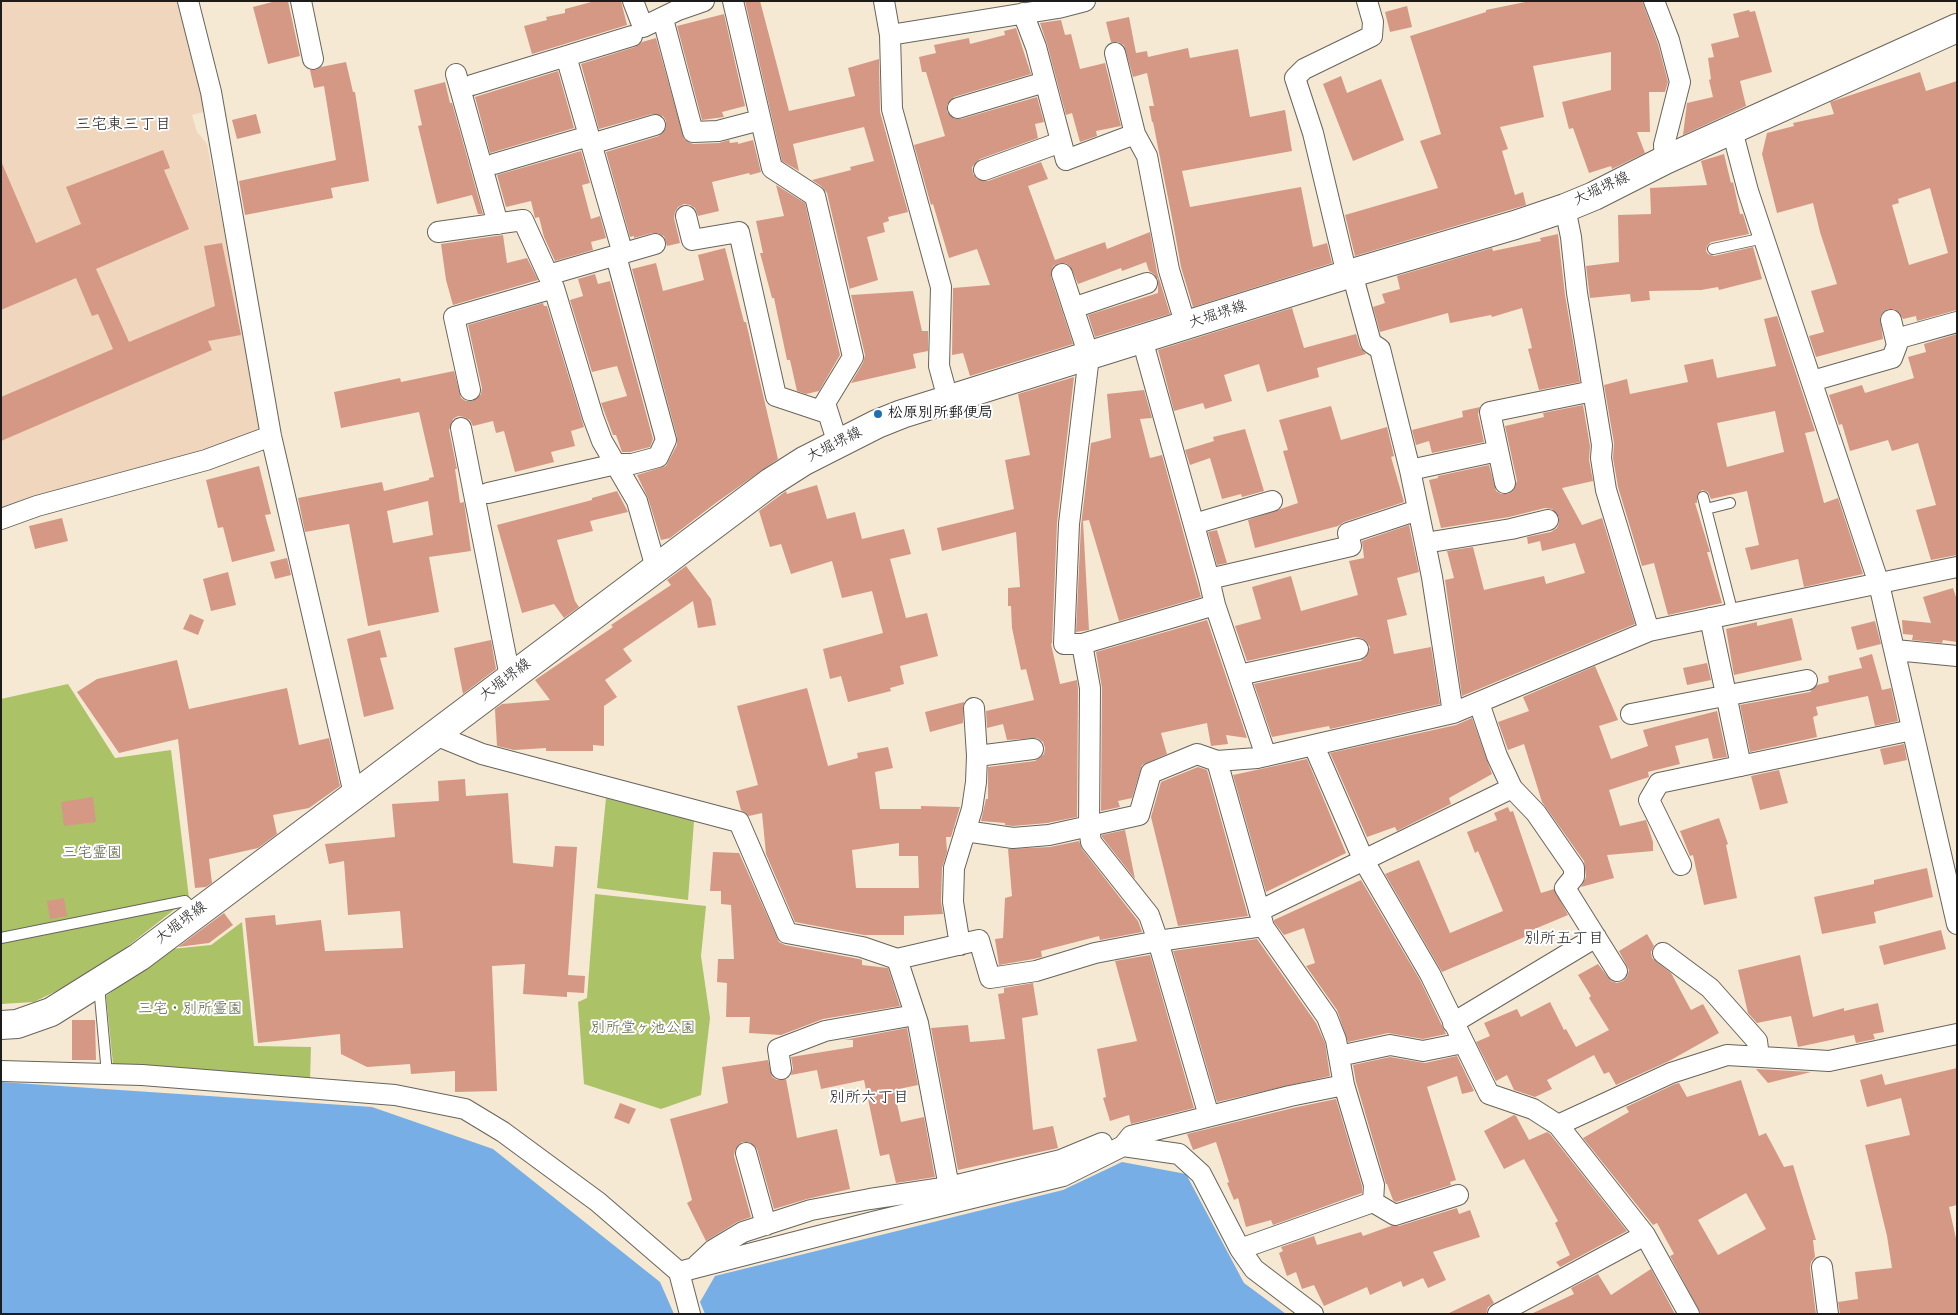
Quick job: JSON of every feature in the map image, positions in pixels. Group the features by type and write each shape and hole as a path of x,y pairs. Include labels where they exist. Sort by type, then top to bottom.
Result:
{"main road":[{"name":"大堀堺線","path":"1,1026 17,1024 51,1012 139,957 433,734 771,482 804,461 894,417 948,399 1565,208 1594,196 1665,160 1957,28"}],"street":[{"path":"188,1 211,92 271,436 354,794"},
{"path":"301,1 313,59"},
{"path":"633,1 643,27 663,19 678,10 704,1"},
{"path":"733,1 772,168 815,196 853,357 825,404 838,444"},
{"path":"884,1 890,35 892,109 941,287 939,366 948,399"},
{"path":"890,35 1085,1"},
{"path":"1367,1 1373,22 1372,36 1304,68 1295,78 1313,133 1350,274 1371,343 1380,349 1410,470 1425,544 1453,713"},
{"path":"1654,1 1669,40 1680,82 1664,145 1665,160"},
{"path":"1023,13 1036,48 1066,160 1135,134"},
{"path":"663,19 693,132 718,131 760,120"},
{"path":"498,224 464,79 566,56 632,36"},
{"path":"1115,53 1135,134 1147,156 1169,270 1186,326"},
{"path":"488,493 616,464 632,464 658,457 666,440 590,140 566,56"},
{"path":"958,108 1045,82"},
{"path":"494,164 656,125"},
{"path":"1732,130 1748,191 1880,584 1957,924"},
{"path":"984,170 1061,142"},
{"path":"1565,208 1571,236 1577,293 1602,444 1601,458 1606,490 1650,631"},
{"path":"686,216 692,240 739,232 776,396 827,413"},
{"path":"438,232 523,220 551,282 602,442 638,501 656,568"},
{"path":"470,390 454,317 619,255 655,244"},
{"path":"1062,274 1089,356 1069,524 1064,644 1082,644 1215,605"},
{"path":"1073,308 1147,283"},
{"path":"1812,381 1892,358 1897,344 1893,330 1957,322"},
{"path":"1142,339 1215,605 1266,756"},
{"path":"1505,483 1490,412 1594,391"},
{"path":"461,428 510,677"},
{"path":"1,519 37,506 206,460 271,436"},
{"path":"1410,470 1498,451"},
{"path":"1194,524 1272,500"},
{"path":"1209,579 1351,546 1348,533 1418,510"},
{"path":"1425,544 1511,529 1548,520"},
{"path":"965,831 1012,838 1089,827 1139,815 1151,773 1197,754 1217,761 1266,756 1453,713 1650,631 1880,584 1957,566"},
{"path":"1710,618 1741,766"},
{"path":"1082,644 1090,688 1089,827 1091,842 1148,915 1158,941 1209,1116"},
{"path":"1239,675 1358,649"},
{"path":"1895,650 1957,656"},
{"path":"1631,714 1807,680"},
{"path":"1479,703 1497,756 1512,788 1536,813 1574,868 1574,877 1565,888 1617,971"},
{"path":"960,945 953,902 954,868 972,809 976,782 974,708"},
{"path":"1682,865 1649,800 1659,783 1912,730"},
{"path":"433,734 482,754 739,822 786,933 862,947 898,959 979,940 990,978 1036,971 1095,953 1261,919 1364,861 1512,788"},
{"path":"1314,746 1364,861 1430,974 1489,1094 1533,1109 1558,1125 1645,1235 1689,1314"},
{"path":"976,756 1033,749"},
{"path":"1217,761 1261,919 1327,1017 1336,1040 1344,1085 1374,1186 1373,1202"},
{"path":"1453,1023 1596,937"},
{"path":"1663,953 1710,988 1757,1041 1759,1057"},
{"path":"898,959 915,1015 948,1187"},
{"path":"781,1069 778,1049 825,1032 915,1015"},
{"path":"1558,1125 1671,1073 1727,1055 1829,1061 1957,1034"},
{"path":"1339,1056 1390,1044 1423,1051 1463,1043"},
{"path":"1,1071 142,1075 395,1096 464,1110 503,1132 686,1270 690,1314"},
{"path":"686,1270 1063,1176 1127,1141 1209,1116 1344,1085"},
{"path":"686,1270 713,1250 744,1232 812,1210 948,1187 1061,1160 1104,1142 1127,1141 1178,1154 1201,1174 1240,1249 1254,1269 1313,1314"},
{"path":"746,1153 766,1225"},
{"path":"1373,1202 1395,1215 1458,1195"},
{"path":"870,1199 874,1222"},
{"path":"1240,1249 1373,1202"},
{"path":"1498,1314 1645,1235"},
{"path":"1822,1267 1828,1314"}],"lane":[{"path":"1713,249 1764,238"},
{"path":"1703,498 1733,614"},
{"path":"1706,509 1730,503"},
{"path":"1,938 185,901 197,913"},
{"path":"98,982 108,1074"}],"shaded area":[{"path":"1,1 180,1 207,111 192,115 197,132 207,144 263,430 111,479 1,510"}],"green space":[{"name":"三宅霊園","path":"68,684 115,758 171,750 189,898 95,972 34,1002 1,1004 1,699"},
{"path":"606,798 694,821 688,900 597,888"},
{"name":"別所堂ヶ池公園","path":"595,894 706,906 701,956 710,1018 701,1095 661,1109 584,1084 578,1002 587,998"},
{"name":"三宅・別所霊園","path":"242,922 254,1046 311,1047 310,1080 113,1064 106,996 171,949 211,945"}],"water":[{"path":"1,1082 372,1107 493,1149 660,1282 674,1314 1,1314"},
{"path":"1122,1162 1186,1174 1244,1283 1286,1314 705,1314 700,1302 715,1276 1063,1190"}],"building":[{"path":"276,1 288,1 300,56 268,64 253,7"},
{"path":"595,1 621,1 627,25 532,54 524,26 547,20 546,17 565,13 565,9"},
{"path":"745,1 760,1 789,111 855,96 848,68 879,59 880,112 908,212 888,217 889,221 883,223 885,232 867,237 878,280 849,289 827,193 812,180 851,170 850,167 874,161 864,127 793,144 799,171 782,161"},
{"path":"1530,1 1642,1 1658,44 1668,82 1665,92 1649,92 1650,132 1637,132 1645,153 1612,169 1611,166 1589,173 1573,128 1569,129 1562,102 1611,90 1611,52 1533,66 1544,117 1500,127 1508,149 1502,151 1515,195 1523,192 1526,205 1355,256 1345,215 1438,188 1420,141 1441,134 1410,36 1486,12 1486,10"},
{"path":"1407,6 1412,27 1390,32 1385,12"},
{"path":"1749,10 1750,12 1755,11 1772,72 1740,81 1746,106 1683,135 1687,103 1713,97 1709,80 1711,79 1708,58 1714,57 1711,44 1739,37 1733,14"},
{"path":"724,14 745,106 722,112 724,117 702,120 677,26"},
{"path":"1129,17 1136,53 1147,51 1148,57 1188,48 1190,58 1238,49 1250,117 1285,110 1292,151 1182,171 1190,207 1301,187 1313,247 1327,243 1332,263 1193,307 1181,267 1152,122 1149,106 1154,106 1147,73 1133,77 1124,45 1118,42 1111,42 1106,22"},
{"path":"1061,20 1065,35 1071,34 1080,69 1105,63 1121,126 1096,131 1097,136 1080,142 1072,113 1066,115 1040,23"},
{"path":"1016,28 1031,74 954,97 947,105 947,112 955,119 961,119 1037,97 1044,122 1035,124 1038,138 980,159 972,167 973,174 977,179 988,181 1041,162 1048,179 1028,186 1055,260 1105,242 1107,249 1150,232 1157,272 1170,314 1095,337 1088,315 1158,293 1158,279 1149,271 1146,262 1122,271 1121,268 1078,284 1070,266 1065,263 1059,263 1053,266 1051,277 1073,344 970,376 963,353 952,355 953,288 990,285 977,249 949,258 933,204 931,205 914,145 945,136 926,72 922,72 919,57 936,53 934,45 969,38 970,44 1005,35 1004,31"},
{"path":"656,38 684,139 693,144 719,143 729,140 730,143 738,142 738,144 753,140 761,172 712,182 719,211 698,216 695,208 690,205 684,204 678,207 674,218 680,243 667,246 664,236 658,233 634,238 634,236 630,237 606,152 659,136 666,128 666,121 663,116 652,114 599,129 581,64 635,47 642,42"},
{"path":"346,62 353,92 355,92 369,181 331,188 333,198 245,215 239,181 336,160 324,86 314,88 310,70"},
{"path":"558,71 574,128 490,153 475,97"},
{"path":"1920,72 1926,91 1957,81 1957,310 1917,321 1916,316 1903,319 1899,312 1894,309 1888,309 1880,317 1883,339 1816,357 1809,336 1824,332 1811,291 1837,284 1820,232 1813,203 1777,213 1762,154 1767,133 1794,126 1793,123 1834,114 1830,102","holes":["1930,188 1948,253 1909,265 1892,205 1899,203 1898,199"]},
{"path":"1341,76 1347,93 1381,79 1404,140 1353,161 1323,84"},
{"path":"445,82 483,214 478,214 472,195 437,204 418,126 422,125 414,90"},
{"path":"256,114 261,133 237,139 232,120"},
{"path":"163,150 170,168 164,170 189,229 96,269 129,342 215,306 204,246 222,243 241,335 208,341 212,350 1,441 1,397 113,349 98,314 92,316 76,278 1,310 1,161 36,243 81,224 66,187"},
{"path":"581,151 590,183 582,185 591,219 600,216 606,238 591,242 593,250 555,261 544,237 539,217 535,218 531,201 506,207 497,175"},
{"path":"1724,154 1740,214 1743,214 1749,234 1711,242 1707,246 1706,251 1714,256 1753,247 1762,279 1719,290 1718,287 1701,290 1649,291 1650,300 1631,302 1630,294 1590,298 1586,266 1619,262 1618,215 1651,214 1650,188 1707,185 1701,161"},
{"path":"776,185 805,203 840,355 819,391 806,394 797,391 790,360 787,360 774,298 772,298 760,253 763,253 756,221 784,216"},
{"path":"1558,234 1565,295 1580,382 1539,390 1528,349 1532,348 1522,308 1492,317 1491,315 1450,323 1448,313 1380,332 1373,307 1385,303 1382,294 1400,289 1397,276 1492,248 1493,251 1541,241 1540,238"},
{"path":"503,235 507,263 527,258 538,280 453,305 446,280 441,244"},
{"path":"725,248 744,322 746,322 778,459 670,538 661,540 648,498 637,475 666,466 677,445 677,437 632,269 656,263 663,291 704,280 698,255"},
{"path":"595,274 598,284 610,281 653,439 650,447 622,452 616,435 613,435 601,403 627,396 617,366 592,372 570,300 583,296 578,279"},
{"path":"913,291 922,331 928,331 928,351 913,354 916,368 851,383 863,363 865,355 851,295"},
{"path":"543,303 544,306 547,306 584,427 571,431 575,446 551,452 554,462 515,472 504,431 496,433 493,421 473,426 470,420 464,417 458,416 453,419 449,430 457,469 455,469 460,503 464,502 471,551 429,557 439,612 368,626 349,524 305,532 298,498 382,482 384,491 429,480 429,478 434,477 419,412 341,428 334,392 400,378 401,382 454,371 461,398 466,401 473,401 481,394 482,388 468,325","holes":["428,501 433,535 393,543 387,511"]},
{"path":"1292,308 1304,348 1356,334 1360,347 1366,354 1317,368 1319,377 1267,392 1259,364 1224,375 1232,401 1205,409 1203,403 1174,411 1158,350"},
{"path":"1777,316 1815,431 1805,433 1824,503 1838,498 1863,574 1804,587 1798,559 1751,570 1745,548 1759,545 1747,491 1711,499 1708,492 1702,490 1697,495 1697,503 1695,503 1710,552 1707,552 1722,603 1668,615 1654,563 1642,566 1618,487 1613,458 1614,443 1604,385 1627,379 1630,394 1688,382 1684,365 1713,359 1717,378 1776,366 1764,319","holes":["1775,411 1784,452 1727,467 1717,423"]},
{"path":"1957,334 1957,555 1931,560 1916,510 1936,505 1918,443 1892,451 1888,440 1850,451 1842,424 1839,425 1829,395 1862,385 1865,393 1914,378 1908,357 1926,352 1924,344"},
{"path":"1074,377 1057,523 1051,644 1060,684 1077,680 1077,817 1047,823 1013,826 1005,825 1005,823 981,821 986,799 988,799 988,767 1035,761 1044,754 1045,748 1043,742 1037,738 1007,740 1003,724 987,728 986,711 1034,700 1026,669 1021,670 1012,628 1011,606 1008,606 1008,588 1020,587 1016,532 942,551 937,528 1014,509 1005,460 1030,455 1018,394"},
{"path":"1144,390 1152,418 1140,419 1150,458 1162,455 1201,597 1119,621 1089,520 1083,521 1089,630 1076,632 1081,525 1091,443 1111,438 1107,394"},
{"path":"1583,405 1590,446 1589,460 1593,481 1562,488 1582,525 1602,518 1635,624 1462,696 1445,580 1454,578 1447,551 1473,547 1484,590 1544,576 1546,584 1585,573 1575,543 1542,551 1540,541 1528,544 1527,537 1551,532 1557,528 1559,517 1552,509 1545,508 1509,517 1441,528 1429,480 1438,478 1438,476 1489,465 1496,491 1501,494 1508,494 1513,491 1517,481 1505,426 1544,417 1543,413"},
{"path":"1331,406 1341,440 1387,427 1394,456 1391,457 1404,502 1344,522 1338,526 1255,548 1248,520 1298,503 1283,451 1288,450 1279,420"},
{"path":"1480,407 1478,414 1484,442 1432,453 1429,441 1416,445 1412,430 1463,417 1462,411"},
{"path":"1245,429 1264,491 1242,497 1241,494 1222,499 1210,458 1190,465 1185,450 1214,441 1213,437"},
{"path":"259,466 271,514 265,515 275,551 232,562 223,527 218,528 206,480"},
{"path":"817,485 827,519 855,512 862,539 904,529 911,554 890,559 906,618 927,613 938,656 900,666 904,684 890,688 891,691 848,702 841,676 830,679 823,649 883,633 872,591 842,598 832,561 791,574 781,544 770,547 759,511 786,491 787,494"},
{"path":"617,491 628,512 590,521 593,531 557,540 575,601 579,607 564,618 554,604 522,613 497,525 592,500 592,498"},
{"path":"62,518 68,541 35,549 29,526"},
{"path":"1409,525 1419,572 1397,578 1407,615 1387,620 1394,654 1431,647 1440,704 1330,729 1329,726 1272,737 1254,684 1361,661 1366,657 1370,647 1366,641 1355,637 1247,661 1235,626 1261,619 1252,587 1291,576 1301,611 1358,595 1349,561 1364,558 1362,541"},
{"path":"1217,530 1227,563 1217,565 1208,532"},
{"path":"287,558 291,575 275,579 270,562"},
{"path":"686,566 711,599 716,625 698,628 693,601 623,649 632,661 605,680 617,697 604,706 604,746 593,745 593,751 546,751 546,748 514,750 497,746 495,709 502,704 550,700 535,680 613,627 611,625 671,585 667,580"},
{"path":"228,572 236,605 211,611 203,579"},
{"path":"1953,588 1957,600 1957,642 1943,640 1942,643 1912,640 1913,635 1903,634 1902,620 1931,623 1923,597"},
{"path":"190,614 204,620 198,635 183,629"},
{"path":"1792,618 1802,660 1734,675 1726,629 1757,622 1757,626"},
{"path":"1207,620 1247,738 1226,735 1228,744 1211,746 1207,723 1161,733 1167,754 1142,765 1132,798 1118,801 1120,807 1101,811 1102,688 1096,652"},
{"path":"1875,621 1881,644 1857,650 1851,627"},
{"path":"380,630 387,657 380,658 394,709 364,717 347,639"},
{"path":"491,640 496,669 463,694 454,648"},
{"path":"1872,654 1882,690 1891,688 1898,721 1875,726 1868,696 1816,707 1818,715 1813,717 1817,737 1750,752 1740,705 1810,692 1817,685 1829,682 1828,676 1862,668 1859,658"},
{"path":"177,660 189,709 287,688 299,745 329,738 340,786 309,808 273,815 277,834 258,848 209,859 212,883 206,887 195,888 178,739 119,753 77,692 97,679"},
{"path":"1707,663 1711,680 1687,685 1683,668"},
{"path":"1595,666 1618,720 1599,726 1611,759 1648,746 1643,730 1717,711 1727,757 1713,759 1708,738 1675,746 1680,764 1648,772 1649,777 1609,790 1620,826 1646,820 1653,842 1653,851 1607,855 1614,878 1581,887 1586,877 1584,861 1542,802 1524,744 1508,750 1498,722 1529,711 1523,697"},
{"path":"807,688 828,766 858,758 857,753 888,747 893,768 875,772 880,809 921,809 921,806 960,807 951,837 946,837 947,852 942,868 941,902 943,914 904,916 904,935 864,935 795,922 766,854 762,813 749,816 741,810 736,791 758,785 737,706","holes":["899,843 899,856 918,856 919,888 856,888 852,850"]},
{"path":"964,702 963,723 930,732 925,712"},
{"path":"1472,718 1492,774 1449,798 1451,804 1397,831 1395,827 1367,837 1330,753 1456,725"},
{"path":"1904,744 1907,760 1884,765 1880,749"},
{"path":"1307,759 1346,853 1266,892 1233,775"},
{"path":"1198,767 1207,770 1248,916 1178,926 1151,817 1161,782"},
{"path":"1779,770 1788,803 1760,810 1751,776"},
{"path":"465,779 466,796 508,793 513,863 553,867 555,846 577,847 568,975 585,976 584,993 567,992 567,997 523,994 525,964 492,966 497,1091 455,1092 455,1071 411,1074 410,1064 367,1067 341,1054 340,1034 258,1043 245,918 275,915 276,925 321,920 325,951 403,948 400,911 348,915 344,861 329,864 325,844 395,837 392,804 439,801 438,781"},
{"path":"93,797 96,822 64,826 61,802"},
{"path":"1508,807 1510,812 1513,811 1541,893 1554,889 1568,915 1525,933 1527,936 1442,972 1385,874 1419,860 1450,933 1503,911 1478,851 1475,853 1467,832 1497,820 1494,813"},
{"path":"1719,818 1728,844 1726,845 1737,898 1704,905 1693,855 1690,856 1680,831"},
{"path":"1125,830 1135,879 1102,837 1102,835"},
{"path":"1079,841 1082,849 1138,921 1142,932 1100,940 1099,936 1041,951 1042,957 999,965 995,939 1003,938 1005,898 1012,896 1008,849 1050,847"},
{"path":"713,852 739,853 779,942 785,945 859,959 862,960 862,965 888,968 900,1006 823,1019 781,1035 749,1033 750,1017 726,1017 727,983 717,982 718,959 734,959 731,905 721,904 721,891 710,891"},
{"path":"1927,868 1933,897 1874,912 1876,923 1822,934 1814,897 1874,884 1874,880"},
{"path":"1361,880 1420,980 1446,1034 1423,1039 1388,1033 1348,1042 1337,1010 1306,966 1315,963 1304,928 1284,935 1274,922 1274,920"},
{"path":"64,898 67,916 50,919 47,901"},
{"path":"224,913 233,925 209,943 178,947"},
{"path":"1941,930 1946,949 1884,965 1879,946"},
{"path":"1647,934 1654,946 1651,952 1652,958 1671,973 1691,1010 1703,1004 1719,1033 1669,1061 1616,1085 1609,1072 1604,1074 1594,1055 1547,1080 1552,1089 1535,1097 1514,1090 1507,1075 1496,1081 1476,1042 1490,1036 1484,1023 1517,1009 1521,1017 1550,1002 1564,1030 1566,1029 1576,1047 1609,1030 1589,998 1591,996 1578,975 1598,964 1611,981 1617,983 1623,981 1627,977 1629,970 1619,951"},
{"path":"1257,939 1316,1023 1325,1043 1330,1076 1217,1102 1173,951"},
{"path":"1150,955 1194,1108 1131,1124 1129,1115 1110,1121 1103,1098 1106,1097 1097,1049 1137,1041 1115,961"},
{"path":"1800,955 1813,1017 1844,1008 1844,1011 1878,1003 1884,1032 1873,1034 1875,1039 1856,1043 1854,1035 1798,1047 1791,1016 1757,1023 1748,1013 1738,970"},
{"path":"1033,983 1038,1015 1022,1018 1033,1130 1053,1126 1058,1148 958,1170 931,1028 968,1025 970,1042 1005,1039 998,994 1004,993 1004,988"},
{"path":"72,1020 95,1020 96,1060 72,1060"},
{"path":"907,1028 918,1085 894,1090 901,1122 924,1117 935,1177 896,1183 889,1154 880,1156 864,1080 821,1089 817,1070 791,1075 793,1068 791,1057 853,1047 853,1040 844,1040"},
{"path":"1457,1056 1474,1091 1462,1094 1457,1076 1427,1087 1456,1180 1450,1182 1451,1185 1396,1202 1393,1200 1386,1184 1356,1082 1353,1065 1390,1057 1425,1063"},
{"path":"768,1060 772,1077 777,1080 786,1079 797,1138 837,1129 850,1189 774,1209 757,1149 749,1142 742,1142 735,1150 734,1156 751,1217 737,1222 706,1241 687,1203 692,1200 670,1119 728,1103 722,1067"},
{"path":"1957,1068 1957,1205 1949,1207 1957,1243 1957,1314 1840,1314 1838,1302 1858,1299 1855,1272 1892,1268 1887,1236 1865,1145 1910,1135 1901,1098 1867,1107 1860,1080 1882,1074 1885,1085"},
{"path":"1756,1069 1811,1072 1768,1083"},
{"path":"1741,1080 1759,1136 1766,1133 1784,1167 1793,1165 1816,1240 1813,1240 1815,1257 1811,1262 1810,1268 1816,1314 1701,1314 1670,1256 1674,1254 1657,1223 1653,1225 1583,1138 1629,1112 1626,1107 1675,1084 1679,1083 1687,1097","holes":["1746,1193 1766,1229 1718,1255 1698,1220"]},
{"path":"1336,1099 1362,1186 1362,1193 1273,1225 1271,1220 1246,1227 1238,1198 1234,1200 1227,1183 1229,1182 1216,1142 1193,1150 1187,1134"},
{"path":"620,1103 636,1109 629,1124 614,1118"},
{"path":"1514,1115 1529,1140 1547,1132 1550,1134 1627,1231 1560,1267 1556,1262 1570,1255 1555,1223 1558,1221 1524,1159 1504,1169 1484,1131"},
{"path":"1457,1208 1459,1214 1470,1210 1480,1237 1433,1252 1446,1280 1428,1288 1423,1278 1403,1287 1401,1281 1370,1295 1367,1287 1324,1306 1314,1285 1302,1289 1296,1272 1287,1276 1279,1253 1283,1251 1281,1247 1314,1236 1317,1245 1361,1232 1363,1236 1391,1226 1399,1226"},
{"path":"1651,1269 1675,1314 1531,1314 1574,1294 1571,1288 1598,1274 1611,1295"},
{"path":"1489,1294 1494,1303 1488,1307 1486,1314 1447,1314"}],"place":[{"name":"松原別所郵便局","path":"878,414"}],"district":[{"name":"三宅東三丁目","path":"123,126"},
{"name":"別所五丁目","path":"1564,940"},
{"name":"別所六丁目","path":"869,1099"}]}
